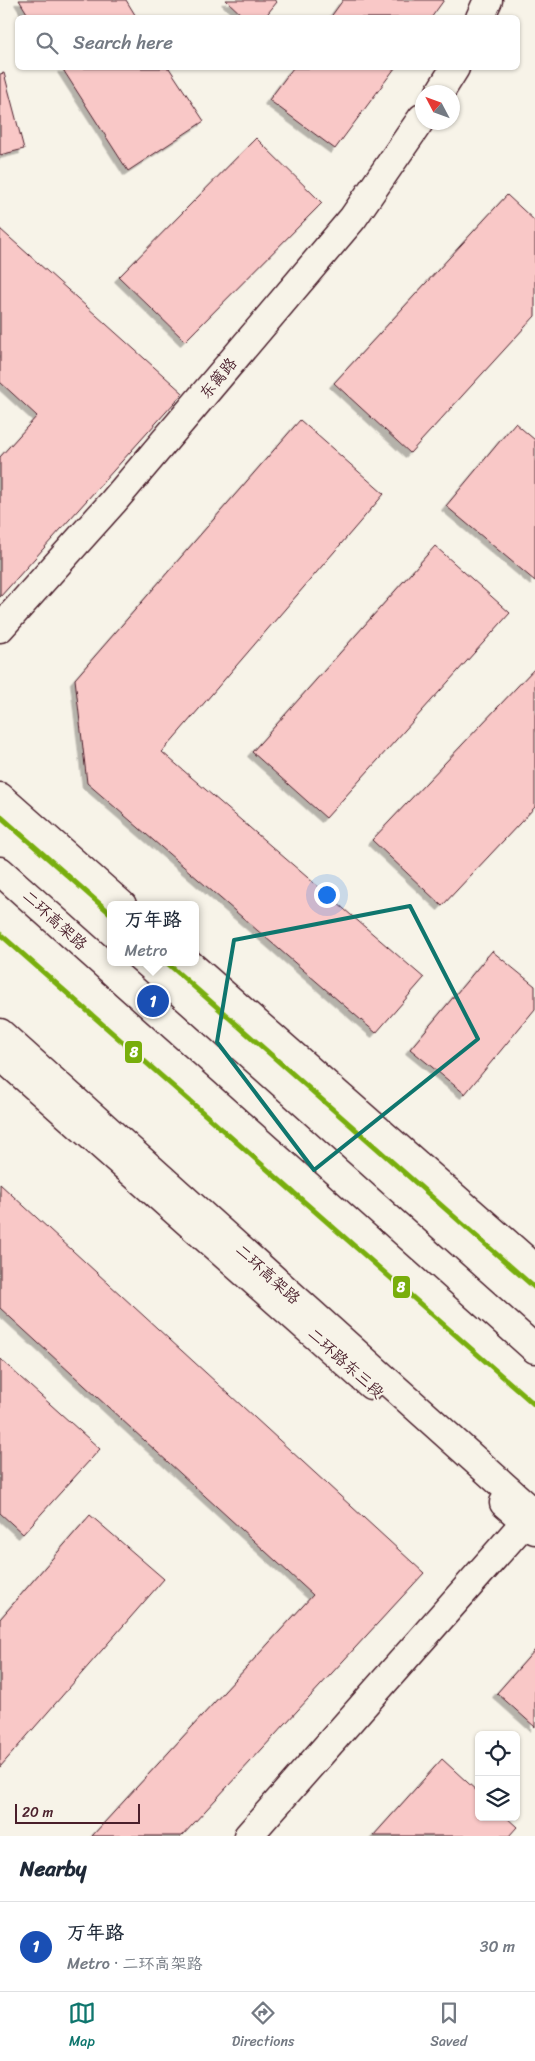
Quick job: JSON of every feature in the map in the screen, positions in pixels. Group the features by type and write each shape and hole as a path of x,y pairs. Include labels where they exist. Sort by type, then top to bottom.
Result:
{"main road":[{"path":"481,15 488,0"},
{"path":"444,85 454,70"},
{"name":"东篱路","path":"0,628 113,502 353,218 415,128"},
{"path":"0,797 117,901"},
{"path":"0,859 107,953"},
{"name":"二环高架路","path":"0,871 535,1349"},
{"path":"123,966 535,1331"},
{"path":"193,966 535,1268"},
{"name":"二环高架路","path":"0,1033 532,1522"},
{"name":"二环路东三段","path":"0,1056 532,1522"},
{"path":"248,1836 532,1522"}],"highlighted area":[{"path":"410,906 478,1039 314,1170 217,1042 234,940"}],"building":[{"path":"19,0 126,0 135,15 28,15"},
{"path":"226,0 274,0 277,2 266,15 242,15"},
{"path":"343,0 444,0 433,15 332,15"},
{"path":"63,70 170,70 204,121 128,171"},
{"path":"292,70 394,70 335,149 269,100"},
{"path":"4,73 24,149 0,155 0,74"},
{"path":"256,138 322,203 185,341 119,277"},
{"path":"507,195 535,221 535,316 410,453 334,383"},
{"path":"0,229 183,393 0,597 0,457 37,416 0,382"},
{"path":"300,420 384,494 162,752 424,978 376,1033 87,783 75,679"},
{"path":"515,423 535,440 535,581 446,506"},
{"path":"435,546 510,613 326,818 252,752"},
{"path":"535,668 535,807 442,906 372,840"},
{"path":"492,951 535,986 535,1009 465,1094 410,1049"},
{"path":"0,1184 424,1573 182,1836 92,1836 313,1595 0,1308"},
{"path":"0,1359 100,1449 23,1534 0,1513"},
{"path":"90,1515 164,1579 0,1767 0,1619"},
{"path":"535,1650 535,1727 497,1693"},
{"path":"442,1759 475,1789 475,1821 510,1821 517,1827 509,1836 373,1836"}],"transit line":[{"name":"8","path":"0,816 107,910"},
{"name":"8","path":"0,934 535,1405"},
{"name":"8","path":"171,966 535,1288"}],"place":[{"name":"万年路","path":"153,1001"}]}
